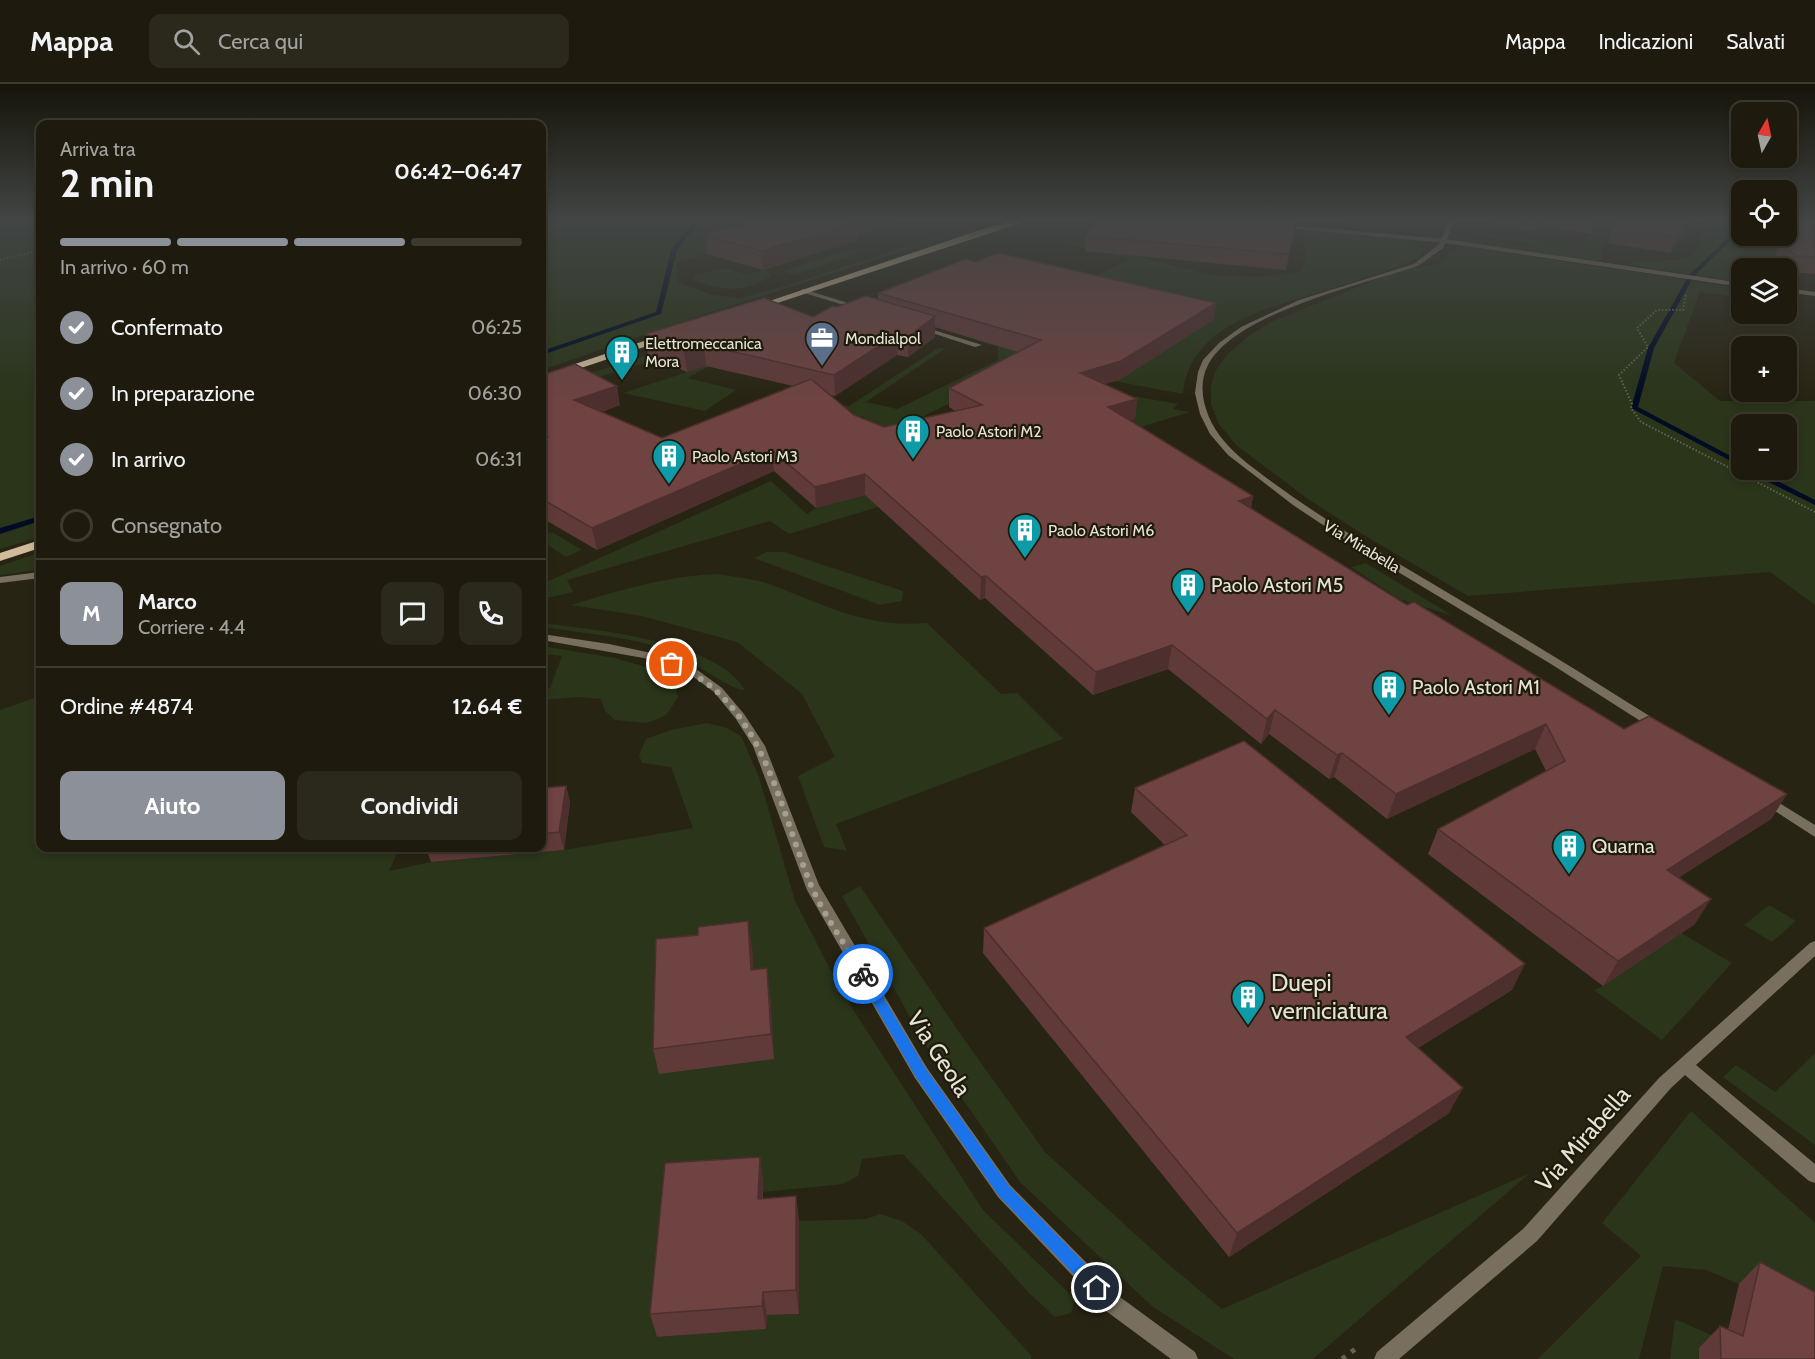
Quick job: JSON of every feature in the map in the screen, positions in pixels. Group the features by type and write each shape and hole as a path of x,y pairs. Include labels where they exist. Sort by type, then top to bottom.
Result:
{"main road":[{"path":"746,310 838,280"},
{"path":"546,377 678,333"},
{"path":"0,557 36,545"}],"street":[{"name":"Via Mirabella","path":"1373,280 1273,313 1238,331 1214,351 1204,364 1199,381 1198,400 1220,442 1243,465 1307,512 1663,730"},
{"path":"1707,280 1731,283"},
{"path":"803,291 870,312"},
{"path":"1797,292 1815,294"},
{"path":"913,325 978,345"},
{"path":"0,580 36,576"},
{"name":"Via Geola","path":"546,639 609,647 652,656 692,671 718,690 740,717 759,746 812,886 921,1073 1004,1191 1113,1304 1188,1359"},
{"path":"1758,793 1815,832"},
{"name":"Via Mirabella","path":"1384,1359 1530,1235 1665,1083 1815,947"},
{"path":"1685,1065 1815,1175"}],"path":[{"path":"1683,310 1662,307 1652,313 1637,328 1648,347 1619,375 1632,404 1631,408 1641,422 1815,512"}],"green space":[{"path":"0,280 36,280 36,538 0,549"},
{"path":"546,280 678,280 679,283 713,295 741,298 805,280 814,280 546,369"},
{"path":"693,280 764,280 753,285 733,289"},
{"path":"1087,280 1359,280 1275,306 1232,324 1214,336 1199,352 1188,371 1183,394 1028,365 887,434 862,416 852,421 832,404 849,406 938,348 946,348 866,402 897,409 998,360 998,347 871,307 1075,285"},
{"path":"1376,280 1684,280 1731,287 1731,297 1700,292 1674,363 1720,401 1815,401 1815,605 1770,572 1468,596 1362,534 1308,499 1236,445 1219,424 1211,404 1211,385 1216,370 1227,355 1250,335 1271,322"},
{"path":"764,337 687,378 736,390 705,411 623,393 694,370"},
{"path":"648,355 657,359 546,394 546,387"},
{"path":"1105,391 1178,404 1173,409 1190,412 789,534 770,521 567,580 573,592 546,598 546,582 771,481 807,514 816,508 1134,419"},
{"path":"552,532 582,550 566,557 546,544 546,534"},
{"path":"767,552 784,552 903,591 902,601 880,605 754,558"},
{"path":"36,553 36,570 0,575 0,566"},
{"path":"1366,563 1453,616 1399,599 1351,567"},
{"path":"718,574 763,582 861,618 903,624 927,623 1001,694 1017,693 1063,739 836,824 847,851 824,847 798,776 835,757 802,694 737,642 642,616 571,605 662,581"},
{"path":"546,623 622,634 682,649 708,659 730,673 745,690 731,686 663,648 546,628"},
{"path":"546,647 615,658 653,669 674,683 678,697 667,714 646,723 615,720 605,711 601,699 579,697 546,700 546,688 550,688 562,656 546,654"},
{"path":"36,697 36,852 397,852 389,871 431,862 564,850 693,828 671,767 642,763 639,755 646,739 671,730 707,723 727,728 741,736 759,777 795,901 843,994 983,1210 1075,1299 1071,1313 1055,1317 1029,1293 903,1154 862,1159 858,1176 843,1184 763,1192 763,1181 658,1337 766,1329 767,1315 799,1314 799,1221 866,1219 880,1214 902,1221 921,1234 1031,1355 1031,1359 0,1359 0,710"},
{"path":"860,886 961,1035 1045,1152 1167,1263 1222,1309 1530,1173 1313,1359 1234,1359 1153,1307 1020,1182 928,1049 842,896"},
{"path":"1769,905 1796,921 1772,942 1744,925"},
{"path":"1681,933 1732,963 1662,1040 1594,990"},
{"path":"1815,1053 1815,1145 1723,1077 1736,1065 1775,1092"},
{"path":"1691,1111 1815,1223 1815,1305 1739,1284 1706,1270 1663,1266 1639,1359 1538,1359 1641,1256 1602,1223"},
{"path":"1675,1319 1766,1359 1670,1359"}],"building":[{"path":"913,280 1114,280 1216,303 1121,361 1080,373 1137,399 1108,407 1253,496 1239,501 1407,605 1414,602 1624,729 1649,716 1787,794 1667,870 1711,899 1618,961 1438,829 1565,761 1546,724 1396,794 1342,753 1337,755 1275,710 1267,719 1172,645 1096,672 986,576 981,577 865,474 815,487 772,450 592,528 546,501 546,438 548,437 546,436 546,374 575,364 617,386 574,400 662,438 811,379 854,415 884,427 982,405 949,388 1041,340 878,293"},
{"path":"866,296 935,316 908,337 897,334 834,375 704,345 684,351 645,334 764,298 813,317 833,306 837,307"},
{"name":"Duepi verniciatura","path":"1244,741 1525,964 1406,1037 1463,1088 1237,1233 984,928 1187,835 1135,788"},
{"path":"566,786 559,832 546,834 546,788"},
{"path":"748,921 751,970 767,968 771,1034 653,1049 656,939 698,935 698,927"},
{"path":"760,1157 758,1199 796,1196 796,1290 763,1292 762,1306 650,1314 665,1163"},
{"path":"1760,1262 1815,1292 1815,1359 1721,1359 1720,1326 1743,1336"}],"waterway":[{"path":"546,352 659,313 667,280"},
{"path":"1689,280 1651,348 1634,408 1731,459"},
{"path":"1770,480 1815,503"},
{"path":"0,531 36,519"}],"way so far":[{"path":"672,664 692,671 718,690 740,717 759,746 812,886 863,974"}],"place":[{"name":"Mondialpol","path":"822,367"},
{"name":"Elettromeccanica Mora","path":"622,381"},
{"name":"Paolo Astori M2","path":"913,460"},
{"name":"Paolo Astori M3","path":"669,485"},
{"name":"Paolo Astori M6","path":"1025,559"},
{"name":"Paolo Astori M5","path":"1188,614"},
{"name":"Paolo Astori M1","path":"1389,716"},
{"name":"Quarna","path":"1569,875"},
{"name":"Duepi verniciatura","path":"1248,1026"}],"route":[{"path":"863,974 921,1073 1004,1191 1097,1288"}]}
